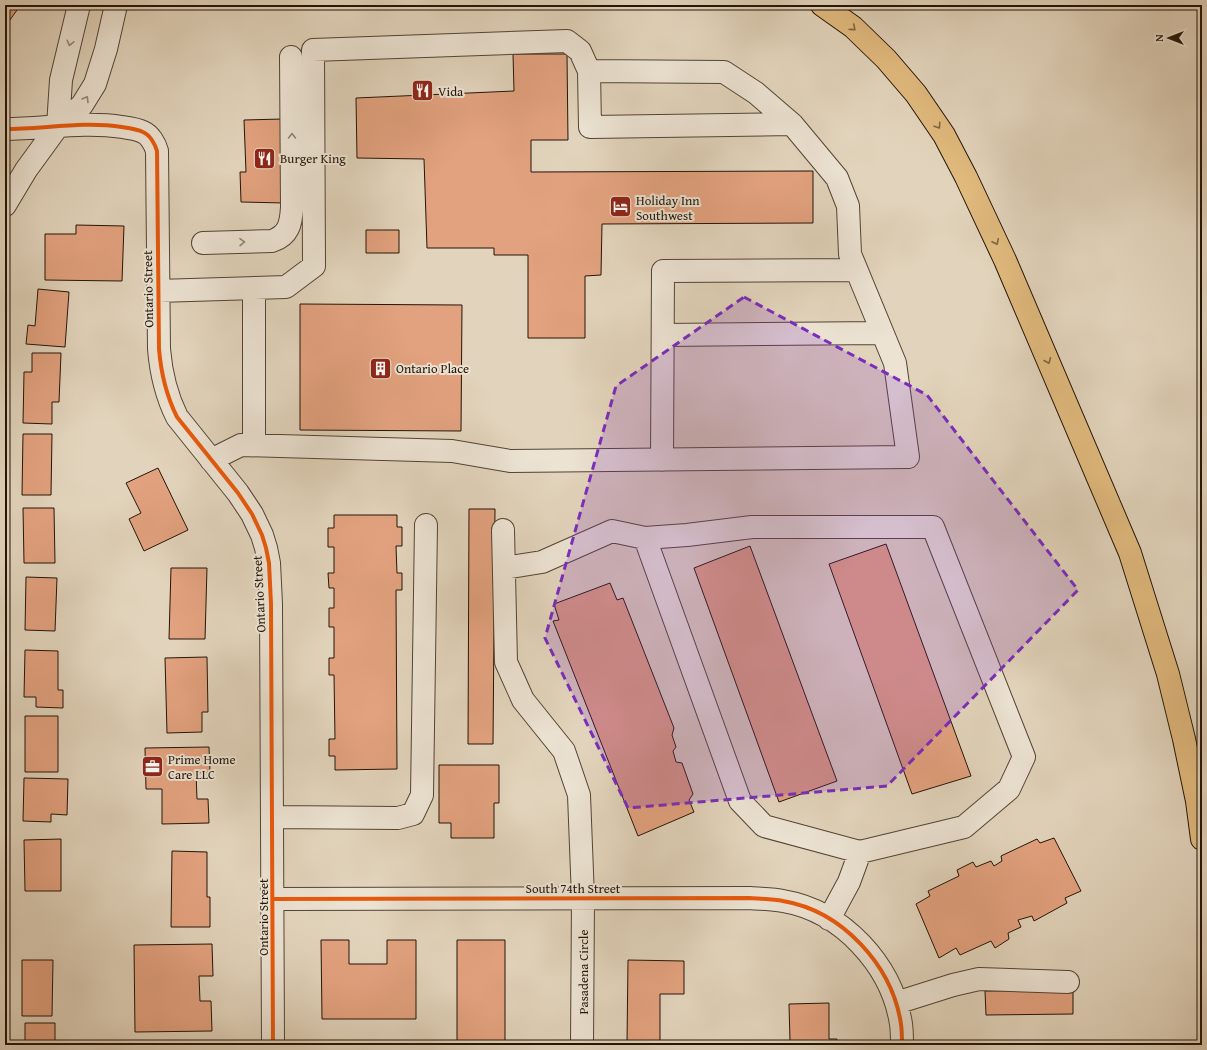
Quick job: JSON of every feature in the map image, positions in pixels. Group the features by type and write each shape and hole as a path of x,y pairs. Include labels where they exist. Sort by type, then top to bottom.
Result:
{"highway":[{"path":"822,5 859,33 886,58 916,94 944,135 966,177 1005,260 1130,553 1168,674 1197,801 1202,839"}],"street":[{"path":"58,126 61,80 79,5"},
{"path":"5,205 26,170 58,126 82,105 95,84 106,49 116,5"},
{"path":"158,291 286,287 314,266 313,50 567,41 580,51 589,70 590,126 792,124"},
{"path":"203,243 272,241 280,238 288,230 292,220 291,57"},
{"path":"211,460 241,445 452,451 510,461 908,457 895,363 850,254 848,206 837,178 792,124 756,93 724,72 589,70"},
{"name":"Ontario Street","path":"5,129 110,125 145,132 155,144 157,151 159,349 164,383 171,405 177,417 238,493 252,514 262,534 269,563 272,604 273,1045"},
{"path":"662,460 663,271 856,270"},
{"path":"254,288 254,445"},
{"path":"662,335 882,333"},
{"path":"272,817 398,818 413,814 422,795 426,525"},
{"path":"504,568 542,562 612,532 645,538 687,535 752,527 933,527 1024,757 1009,789 964,827 860,852 764,826 740,801 645,538"},
{"name":"Pasadena Circle","path":"503,530 506,662 523,700 564,751 579,795 583,898 582,1045"},
{"path":"829,919 849,882 860,852"},
{"name":"South 74th Street","path":"273,899 750,898 784,901 810,909 829,919 850,933 861,944 878,966 888,983 896,1003 901,1023 902,1045"},
{"path":"896,1003 953,985 979,979 1068,982"}],"highlighted area":[{"path":"744,297 927,395 1078,590 887,786 628,808 545,638 616,386"}],"building":[{"path":"5,5 11,5 17,10 5,27"},
{"name":"Holiday Inn Southwest","path":"513,54 567,54 568,140 531,140 531,172 813,171 813,223 602,224 601,275 585,276 585,338 528,338 528,255 494,255 494,248 427,248 424,159 357,158 356,98 514,91"},
{"name":"Burger King","path":"283,119 284,203 241,202 240,172 246,172 244,120"},
{"path":"76,225 124,226 122,281 45,280 45,234 76,234"},
{"path":"366,230 399,230 399,253 366,253"},
{"path":"38,289 69,292 65,347 26,344 28,325 35,326"},
{"name":"Ontario Place","path":"300,304 462,305 461,431 300,430"},
{"path":"32,353 61,353 59,402 52,402 52,424 23,423 24,372 32,372"},
{"path":"23,434 52,434 51,495 22,495"},
{"path":"158,468 188,530 144,551 129,519 141,513 126,483"},
{"path":"23,508 54,508 55,563 24,563"},
{"path":"469,509 495,509 493,744 468,744"},
{"path":"334,515 397,515 397,527 402,527 402,546 396,546 397,573 402,573 402,590 396,590 397,769 335,770 335,756 329,756 329,739 335,739 334,675 329,675 329,658 334,658 334,627 329,627 329,608 334,608 334,588 329,588 328,573 334,573 334,547 328,547 328,528 334,528"},
{"path":"886,544 971,776 912,794 829,564"},
{"path":"750,546 837,781 779,802 694,568"},
{"path":"171,568 207,568 205,639 169,639"},
{"path":"26,577 57,578 55,631 25,630"},
{"path":"610,583 617,600 623,598 674,728 672,735 676,747 673,751 676,762 682,763 693,794 689,800 694,812 638,836 553,621 559,620 554,604"},
{"path":"25,650 58,651 58,690 63,690 63,708 36,707 36,697 24,697"},
{"path":"207,657 208,712 202,712 202,732 167,733 165,658"},
{"path":"25,716 58,716 58,772 25,772"},
{"path":"209,747 210,772 196,773 197,799 208,799 209,823 162,824 162,789 146,789 145,748"},
{"path":"439,765 499,765 499,803 494,803 494,838 451,838 451,823 439,823"},
{"path":"24,778 68,779 67,815 51,814 51,822 23,821"},
{"path":"1054,838 1081,891 1065,898 1067,903 1034,921 1032,916 1018,920 1021,927 1008,933 1009,939 995,948 991,941 960,955 956,948 939,958 916,904 930,896 928,891 959,876 957,870 973,862 976,867 991,861 994,866 1002,861 1001,856 1037,839 1040,843"},
{"path":"61,839 61,891 25,891 24,840"},
{"path":"172,851 207,852 207,897 210,897 210,927 171,927"},
{"path":"321,940 349,940 349,964 387,964 387,940 416,940 416,1019 322,1019"},
{"path":"457,940 505,940 505,1044 457,1044"},
{"path":"212,944 213,976 199,976 200,1001 211,1001 212,1031 135,1032 134,945"},
{"path":"22,960 53,960 52,1016 22,1016"},
{"path":"628,960 684,961 684,994 660,994 660,1044 627,1043"},
{"path":"1073,990 1073,1014 986,1015 985,991"},
{"path":"829,1003 829,1039 837,1039 837,1045 780,1045 780,1041 790,1041 789,1004"},
{"path":"25,1023 55,1023 55,1045 25,1045"},
{"path":"965,1041 1001,1042 1001,1045 965,1045"}],"cycle path":[{"path":"5,129 78,125 107,125 125,127 146,133 152,140 157,151 159,349 165,384 177,417 238,493 252,514 262,535 269,563 271,604 273,1045"},
{"path":"273,899 750,898 783,901 805,907 825,916 844,929 861,944 887,981 896,1002 901,1024 902,1045"}],"place":[{"name":"Vida","path":"423,91"},
{"name":"Burger King","path":"264,158"},
{"name":"Holiday Inn Southwest","path":"620,207"},
{"name":"Ontario Place","path":"381,368"},
{"name":"Prime Home Care LLC","path":"152,766"}]}
